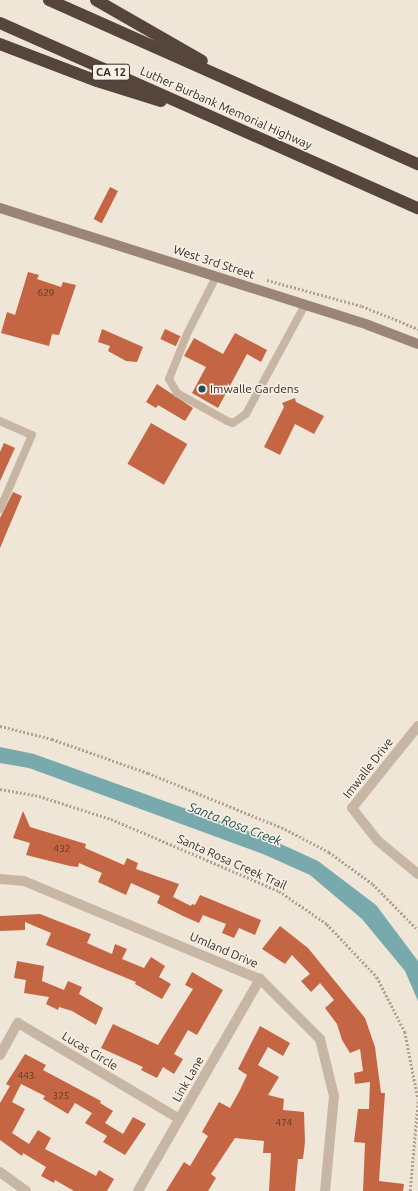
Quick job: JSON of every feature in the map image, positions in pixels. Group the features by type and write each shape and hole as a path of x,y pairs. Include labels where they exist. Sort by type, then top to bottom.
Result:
{"highway":[{"path":"49,0 418,164"},
{"path":"96,0 243,86"},
{"name":"Luther Burbank Memorial Highway","path":"0,23 418,208"},
{"path":"0,44 97,81 221,121"}],"main road":[{"name":"West 3rd Street","path":"0,208 385,330 418,344"}],"street":[{"name":"Imwalle Drive","path":"418,726 352,808 378,842 418,874"},
{"name":"Umland Drive","path":"0,879 24,881 260,979 320,1039 334,1096 325,1191"},
{"name":"Link Lane","path":"138,1191 260,979"},
{"name":"Lucas Circle","path":"0,1055 18,1023 180,1119"},
{"path":"0,1172 26,1191"}],"lane":[{"path":"216,276 188,334 169,379 177,393 233,423 246,414 305,304"},
{"path":"0,421 32,435 0,509"}],"path":[{"path":"260,278 362,306 418,329"},
{"path":"0,726 52,739 148,773 285,829 329,852 373,884 418,930"},
{"name":"Santa Rosa Creek Trail","path":"0,788 39,796 111,818 279,891 328,924 377,978 405,1032 418,1099 410,1191"}],"water":[{"path":"0,747 34,754 270,839 318,861 376,905 418,961 418,1001 405,971 362,919 310,875 263,854 29,768 0,763"}],"building":[{"path":"110,187 118,191 102,223 94,219"},
{"path":"28,272 39,275 37,279 61,287 63,282 76,285 59,335 52,334 49,346 1,333 7,312 15,315"},
{"path":"102,329 143,347 137,362 126,361 108,351 110,346 98,342"},
{"path":"165,329 180,336 176,346 160,339"},
{"path":"235,333 267,350 261,362 247,354 218,408 192,393 206,367 184,356 194,338 223,354"},
{"path":"157,384 193,408 185,421 158,405 156,408 146,402"},
{"path":"295,398 296,402 324,416 314,434 295,424 280,455 264,447 284,407 282,403"},
{"path":"151,423 187,444 164,485 128,464"},
{"path":"4,443 15,448 0,481 0,452"},
{"path":"13,492 22,496 0,548 0,518"},
{"path":"23,811 30,827 86,844 85,848 124,865 127,858 138,863 136,869 179,884 173,897 191,906 192,904 195,905 200,895 261,920 255,935 239,928 234,938 222,933 226,924 203,915 199,923 157,903 160,896 131,883 126,895 98,882 102,873 79,863 78,867 70,866 26,855 30,843 13,838"},
{"path":"40,914 91,934 87,943 112,954 115,944 127,949 122,959 144,968 151,957 165,966 159,977 171,984 162,999 135,984 136,982 46,945 51,933 25,922 25,930 0,931 0,916"},
{"path":"280,926 308,948 365,1018 375,1047 381,1093 385,1093 379,1181 404,1184 403,1191 363,1191 365,1143 354,1142 358,1109 369,1109 370,1082 355,1084 354,1073 363,1071 360,1049 350,1053 342,1040 337,1024 325,1008 334,1000 320,983 311,992 301,981 310,974 292,955 285,964 262,949"},
{"path":"17,961 44,966 42,981 64,990 68,981 82,987 79,994 103,1008 96,1025 72,1011 59,1007 58,1010 46,1004 49,997 24,993 26,980 14,978"},
{"path":"192,972 223,990 197,1035 188,1030 174,1054 183,1059 174,1074 163,1067 157,1078 141,1070 143,1067 101,1048 113,1024 158,1045 193,989 185,985"},
{"path":"260,1026 290,1043 283,1056 268,1047 258,1065 279,1077 268,1095 284,1099 283,1110 304,1112 305,1142 303,1159 298,1159 295,1191 269,1191 271,1153 263,1153 264,1141 235,1138 211,1174 216,1178 208,1191 166,1191 184,1162 190,1166 208,1136 202,1132 219,1102 230,1108 247,1075 238,1069"},
{"path":"25,1054 46,1065 43,1070 101,1101 100,1103 113,1111 105,1123 123,1134 133,1117 146,1124 125,1155 103,1142 107,1136 85,1123 92,1113 75,1103 68,1114 43,1099 45,1096 21,1084 12,1102 25,1109 12,1133 29,1144 38,1130 51,1138 45,1149 96,1176 99,1170 114,1179 107,1191 74,1191 55,1180 54,1183 41,1176 46,1167 23,1153 22,1156 0,1140 0,1103 10,1086 6,1084"}],"place":[{"name":"Imwalle Gardens","path":"202,389"}],"water label":[{"name":"Santa Rosa Creek","path":"235,824"}]}
